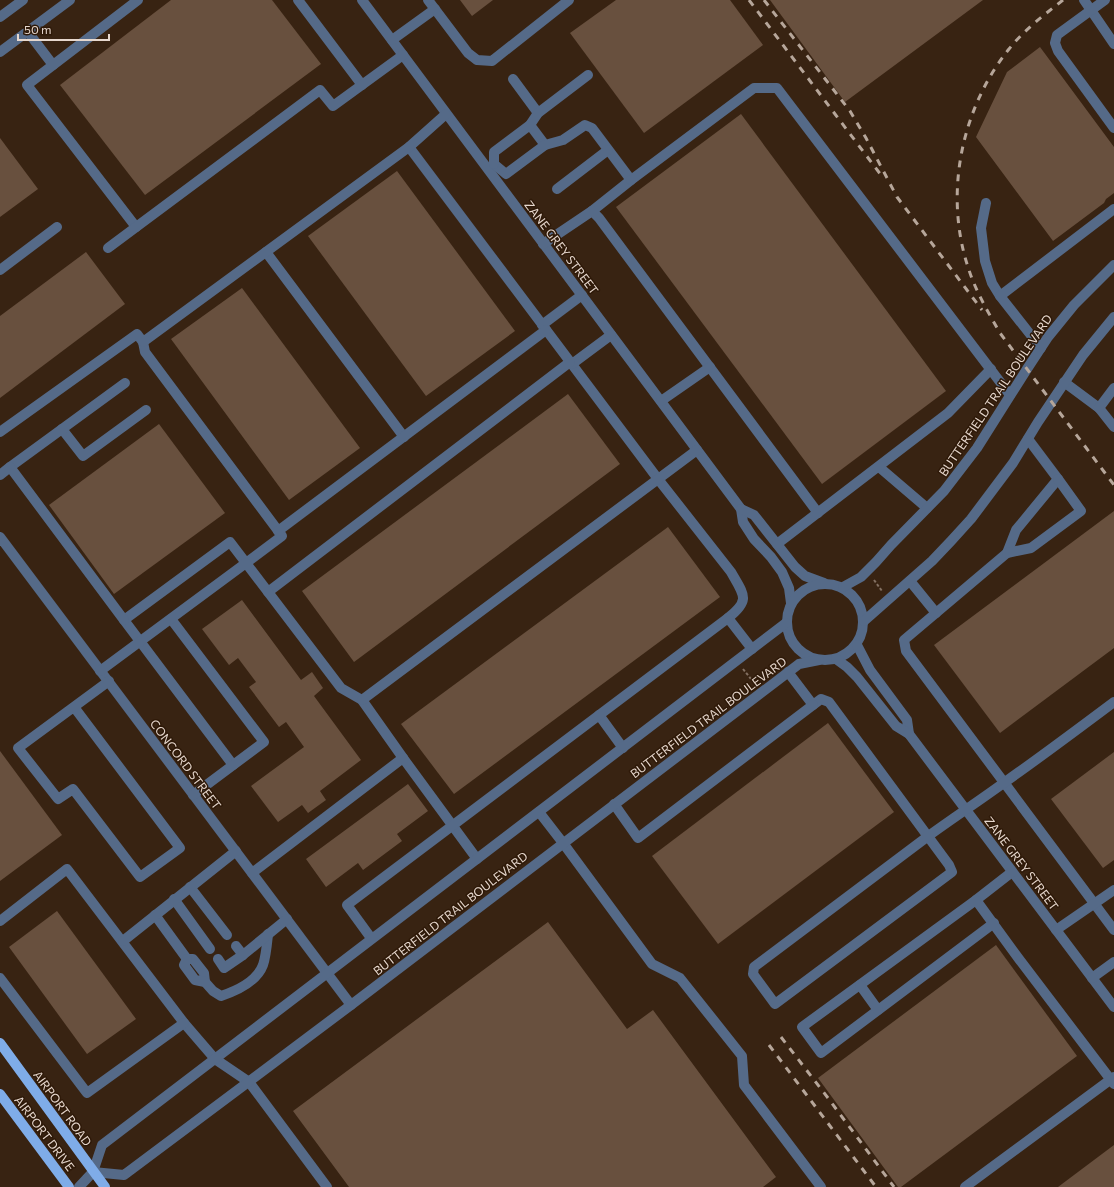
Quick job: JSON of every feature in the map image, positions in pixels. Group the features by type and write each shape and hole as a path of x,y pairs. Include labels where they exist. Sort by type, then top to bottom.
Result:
{"main road":[{"name":"AIRPORT ROAD","path":"0,1043 105,1187"},
{"name":"AIRPORT DRIVE","path":"0,1094 69,1187"}],"street":[{"path":"0,17 23,0"},
{"path":"0,52 70,0"},
{"path":"136,227 27,85 138,0"},
{"path":"298,0 362,85"},
{"name":"ZANE GREY STREET","path":"362,0 446,114 491,166 543,244 741,510 743,522 750,533 782,572 789,588 791,603"},
{"path":"428,0 468,53 477,60 492,61 569,0"},
{"path":"1084,0 1114,44"},
{"path":"1105,0 1057,35 1055,43 1058,51 1114,128"},
{"path":"392,40 435,9"},
{"path":"28,32 53,65"},
{"path":"108,248 320,90 333,106 402,55"},
{"path":"588,75 538,113 530,125 494,152 491,166 506,174 545,145 563,140 585,125 592,128 631,180"},
{"path":"513,79 538,113"},
{"path":"543,244 592,211 754,88 777,88 1010,394"},
{"path":"143,342 408,147 446,114"},
{"path":"530,125 545,145"},
{"path":"371,938 347,905 740,609 744,599 731,572 658,479 408,147"},
{"path":"557,189 608,150"},
{"path":"986,203 981,228 985,261 992,283 1000,296 1041,348"},
{"path":"1000,296 1114,209"},
{"path":"592,211 599,218 818,512"},
{"path":"0,270 57,227"},
{"path":"266,252 404,437"},
{"name":"BUTTERFIELD TRAIL BOULEVARD","path":"843,587 861,577 944,491 977,448 1010,394 1041,348 1074,305 1114,265"},
{"path":"278,531 404,437 544,328 582,295"},
{"path":"864,621 910,581 951,541 970,519 1013,463 1064,382 1083,355 1114,317"},
{"path":"0,432 137,334 143,342 145,352 282,536 100,671"},
{"path":"268,592 571,363 611,335"},
{"path":"660,401 710,366"},
{"path":"777,544 879,467 948,412 991,369"},
{"path":"1064,382 1099,408 1114,427"},
{"path":"0,475 124,383"},
{"path":"1099,408 1114,388"},
{"path":"62,428 83,456 146,410"},
{"path":"1007,553 1031,548 1081,511 1028,439"},
{"path":"362,700 697,450"},
{"path":"10,467 233,764"},
{"path":"879,467 927,508"},
{"path":"1058,479 1016,530 1007,553 904,640 906,651 1114,930"},
{"name":"ZANE GREY STREET","path":"741,510 754,515 793,564 806,576 824,583"},
{"name":"CONCORD STREET","path":"0,537 351,1005"},
{"path":"124,620 230,542 341,688 362,700 477,859"},
{"path":"910,581 936,613"},
{"path":"824,583 843,587 858,601 864,621 862,633 857,645 847,654 836,659 819,660 802,653 791,640 786,623 791,603 805,589 824,583"},
{"path":"728,618 752,649"},
{"path":"170,619 264,742 193,795"},
{"path":"79,1187 93,1172 102,1144 786,623"},
{"name":"ZANE GREY STREET","path":"857,645 870,670 907,720 909,734"},
{"name":"ZANE GREY STREET","path":"836,659 857,677 896,726 909,734 1114,1007"},
{"name":"BUTTERFIELD TRAIL BOULEVARD","path":"93,1172 124,1175 351,1005 788,672 799,664 819,660"},
{"path":"788,672 813,705"},
{"path":"74,707 180,848 140,877 73,789 58,799 18,748 108,681"},
{"path":"614,804 638,838 821,699 829,702 927,837 949,865 952,872 950,875 775,1004 753,974 754,967 927,837 965,809 1004,783 1114,702"},
{"path":"599,715 623,748"},
{"path":"252,872 403,758"},
{"path":"539,812 652,964 680,978 742,1056 744,1085 821,1187"},
{"path":"123,941 236,851"},
{"path":"1,917 67,869 184,1023 215,1059 248,1082 327,1187"},
{"path":"994,924 821,1053 802,1027 1012,872"},
{"path":"190,887 227,935"},
{"path":"1056,930 1114,890"},
{"path":"174,900 210,949"},
{"path":"965,1187 1113,1080 1102,1068 1019,960 976,900"},
{"path":"155,915 187,958 184,965 195,980 205,982 213,991 221,996 248,983 262,966 268,934"},
{"path":"218,959 224,968 243,955 287,919"},
{"path":"236,946 243,955"},
{"path":"1092,978 1114,962"},
{"path":"0,978 87,1093 184,1023"},
{"path":"860,985 878,1010"}],"path":[{"path":"872,578 884,594"},
{"path":"742,668 757,687"}],"building":[{"path":"171,0 272,0 321,64 145,195 60,85"},
{"path":"460,0 493,0 472,16"},
{"path":"616,0 730,0 763,45 644,133 570,33"},
{"path":"770,0 983,0 845,102"},
{"path":"1040,47 1114,147 1114,193 1106,199 1104,203 1053,241 976,137 1007,72"},
{"path":"741,114 946,391 822,484 616,207"},
{"path":"0,138 38,189 0,217"},
{"path":"397,171 515,331 426,396 308,236"},
{"path":"86,252 125,304 0,398 0,316"},
{"path":"242,288 360,448 289,500 171,339"},
{"path":"568,394 620,464 354,662 302,591"},
{"path":"159,424 225,513 114,594 49,505"},
{"path":"1114,511 1114,648 1000,733 934,645"},
{"path":"668,527 720,597 454,794 401,724"},
{"path":"242,600 301,680 312,672 323,688 314,696 361,760 320,791 326,800 308,813 302,805 278,822 251,786 304,747 286,722 279,727 249,687 256,682 238,658 229,665 202,629"},
{"path":"828,723 894,812 718,944 652,856"},
{"path":"0,751 62,835 0,881"},
{"path":"1114,752 1114,860 1103,868 1051,799"},
{"path":"408,784 428,811 397,834 402,841 363,870 358,863 326,887 306,859"},
{"path":"57,911 136,1019 87,1054 9,947"},
{"path":"548,922 627,1029 653,1010 776,1177 763,1187 349,1187 293,1111"},
{"path":"996,945 1077,1056 901,1187 898,1187 818,1078"},
{"path":"1114,1145 1114,1187 1058,1187"}],"railway":[{"path":"749,0 881,175"},
{"path":"764,0 850,111 897,197 982,310"},
{"path":"1063,0 1021,35 992,73 979,98 969,125 962,153 958,182 958,211 961,239 968,267 978,292 995,325 1114,485"},
{"path":"781,1037 894,1187"},
{"path":"769,1045 876,1187"}]}
